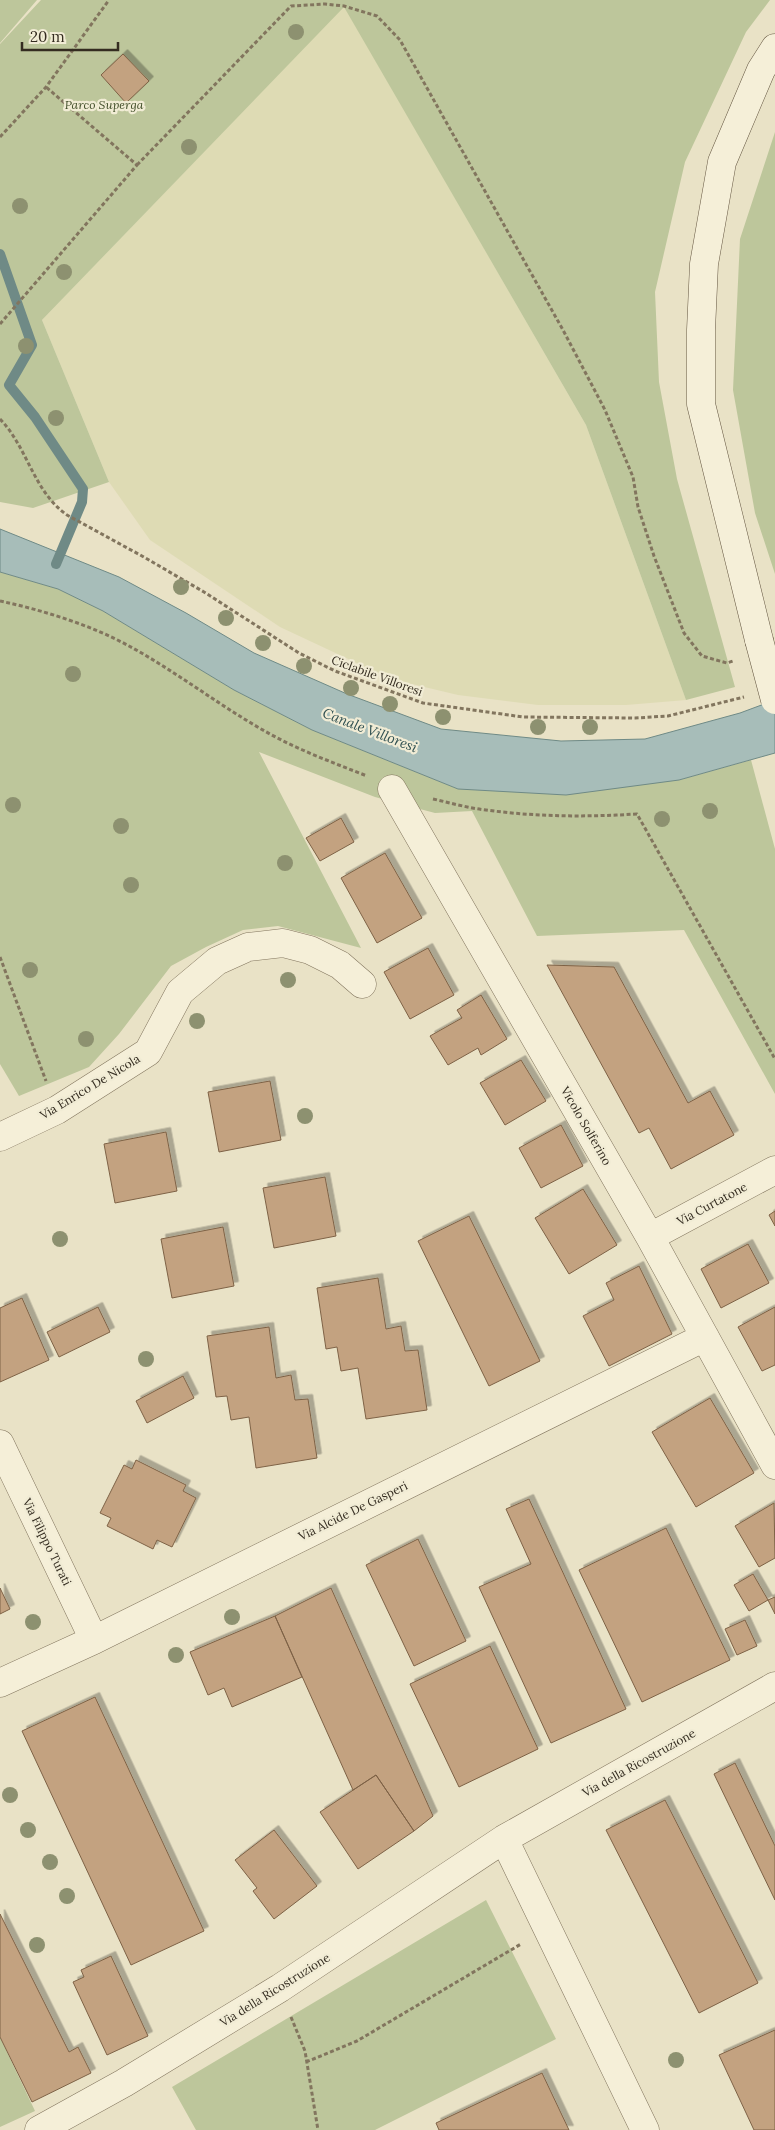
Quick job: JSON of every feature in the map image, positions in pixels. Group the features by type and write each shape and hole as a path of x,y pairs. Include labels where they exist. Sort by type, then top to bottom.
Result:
{"street":[{"path":"775,48 761,70 722,162 704,264 701,330 701,404 775,700"},
{"name":"Vicolo Solferino","path":"392,789 650,1237 775,1465"},
{"name":"Via Enrico De Nicola","path":"0,1137 57,1110 148,1052 180,992 218,961 248,947 284,944 310,950 340,965 362,984"},
{"name":"Via Curtatone","path":"650,1237 775,1170"},
{"name":"Via Alcide De Gasperi","path":"0,1683 94,1640 705,1337"},
{"name":"Via Filippo Turati","path":"0,1444 94,1640"},
{"name":"Via della Ricostruzione","path":"39,2130 124,2083 280,1988 504,1839 775,1686"},
{"path":"504,1839 645,2130"}],"path":[{"path":"0,137 46,87 109,0"},
{"path":"0,324 137,165 292,6 325,4 344,6 377,16 400,40 563,330 605,410 633,477 638,507 654,556 684,634 702,656 727,663 737,660"},
{"path":"46,87 137,165"},
{"name":"Ciclabile Villoresi","path":"0,419 15,438 46,496 67,516 142,556 204,592 262,631 335,671 423,703 523,717 635,718 668,716 747,696"},
{"path":"0,601 44,613 126,644 158,662 231,711 270,734 299,749 376,779 384,787 484,810 523,815 565,817 637,814 775,1059"},
{"path":"0,957 57,1110"},
{"path":"306,2062 357,2041 548,1928"},
{"path":"280,1988 305,2051 318,2130"}],"shaded area":[{"path":"344,6 586,425 686,700 626,705 538,705 458,695 391,679 280,627 150,540 109,482 42,320"}],"green space":[{"path":"0,0 37,0 0,43"},
{"name":"Parco Superga","path":"41,0 770,0 746,32 685,162 655,292 659,382 677,479 735,687 686,700 586,425 344,7 42,320 109,482 33,508 0,502 0,44"},
{"path":"775,132 775,574 755,513 733,390 740,239"},
{"path":"0,572 58,589 103,611 234,690 312,730 458,789 679,780 751,760 775,849 775,1094 684,930 537,936 472,811 435,813 375,797 259,752 361,948 278,926 243,930 171,966 119,1034 89,1067 19,1096 0,1064"},
{"path":"486,1900 556,2039 375,2130 196,2130 172,2087"},
{"path":"0,2037 35,2111 0,2127"}],"water":[{"name":"Canale Villoresi","path":"0,529 119,577 254,653 347,694 441,729 561,741 645,739 740,713 775,700 775,753 679,780 566,795 458,789 312,730 234,690 103,611 58,589 0,572"}],"building":[{"path":"123,54 149,81 126,103 101,75"},
{"path":"341,818 354,842 320,861 306,838"},
{"path":"385,853 422,918 377,943 341,878"},
{"path":"428,948 454,995 410,1019 384,972"},
{"path":"547,965 614,967 688,1103 710,1091 734,1135 671,1169 649,1128 639,1133"},
{"path":"481,995 507,1039 481,1055 478,1048 448,1065 430,1036 462,1018 457,1010"},
{"path":"521,1060 546,1101 505,1125 480,1083"},
{"path":"270,1081 281,1140 219,1152 208,1092"},
{"path":"561,1125 583,1166 541,1188 519,1148"},
{"path":"166,1132 177,1191 115,1203 104,1144"},
{"path":"325,1177 336,1236 274,1248 263,1188"},
{"path":"583,1189 617,1245 569,1274 535,1218"},
{"path":"775,1211 775,1226 769,1215"},
{"path":"469,1216 540,1361 489,1386 418,1241"},
{"path":"223,1227 234,1286 172,1298 161,1239"},
{"path":"748,1244 769,1283 721,1308 701,1269"},
{"path":"639,1266 672,1334 609,1366 583,1316 614,1300 606,1283"},
{"path":"378,1278 386,1329 401,1326 405,1351 418,1350 427,1410 366,1419 358,1368 341,1371 337,1347 326,1349 317,1288"},
{"path":"22,1298 49,1360 0,1382 0,1308"},
{"path":"98,1307 110,1332 59,1357 47,1332"},
{"path":"775,1307 775,1365 762,1371 738,1327"},
{"path":"269,1327 276,1378 291,1375 295,1400 308,1399 317,1458 256,1468 249,1417 231,1420 227,1396 216,1397 207,1336"},
{"path":"183,1376 194,1398 147,1423 136,1401"},
{"path":"710,1398 754,1473 696,1507 652,1432"},
{"path":"136,1460 186,1485 183,1491 196,1498 172,1547 157,1540 153,1549 107,1526 111,1518 100,1513 124,1465 132,1469"},
{"path":"529,1499 626,1709 551,1743 479,1587 531,1564 506,1509"},
{"path":"774,1503 775,1558 759,1567 735,1526"},
{"path":"666,1528 730,1660 642,1702 579,1570"},
{"path":"418,1539 466,1641 414,1666 366,1565"},
{"path":"753,1574 768,1600 749,1611 734,1585"},
{"path":"0,1588 10,1609 0,1614"},
{"path":"331,1588 433,1816 414,1831 376,1775 353,1790 275,1616"},
{"path":"775,1597 775,1614 768,1600"},
{"path":"275,1616 302,1677 232,1707 224,1688 208,1695 190,1652"},
{"path":"745,1620 757,1646 737,1655 725,1629"},
{"path":"490,1646 538,1749 459,1787 410,1684"},
{"path":"95,1697 204,1931 131,1965 22,1731"},
{"path":"735,1763 775,1846 775,1900 714,1774"},
{"path":"376,1775 414,1831 358,1869 320,1812"},
{"path":"665,1800 758,1983 699,2013 606,1830"},
{"path":"274,1830 317,1886 274,1919 253,1891 257,1888 235,1860"},
{"path":"0,1914 69,2052 78,2047 91,2073 32,2102 0,2037"},
{"path":"111,1956 148,2036 107,2055 73,1982 84,1977 81,1970"},
{"path":"775,2030 775,2130 754,2130 719,2055"},
{"path":"542,2073 569,2130 439,2130 436,2123"}],"waterway":[{"path":"0,254 32,345 9,385 35,417 83,489 82,502 56,564"}]}
